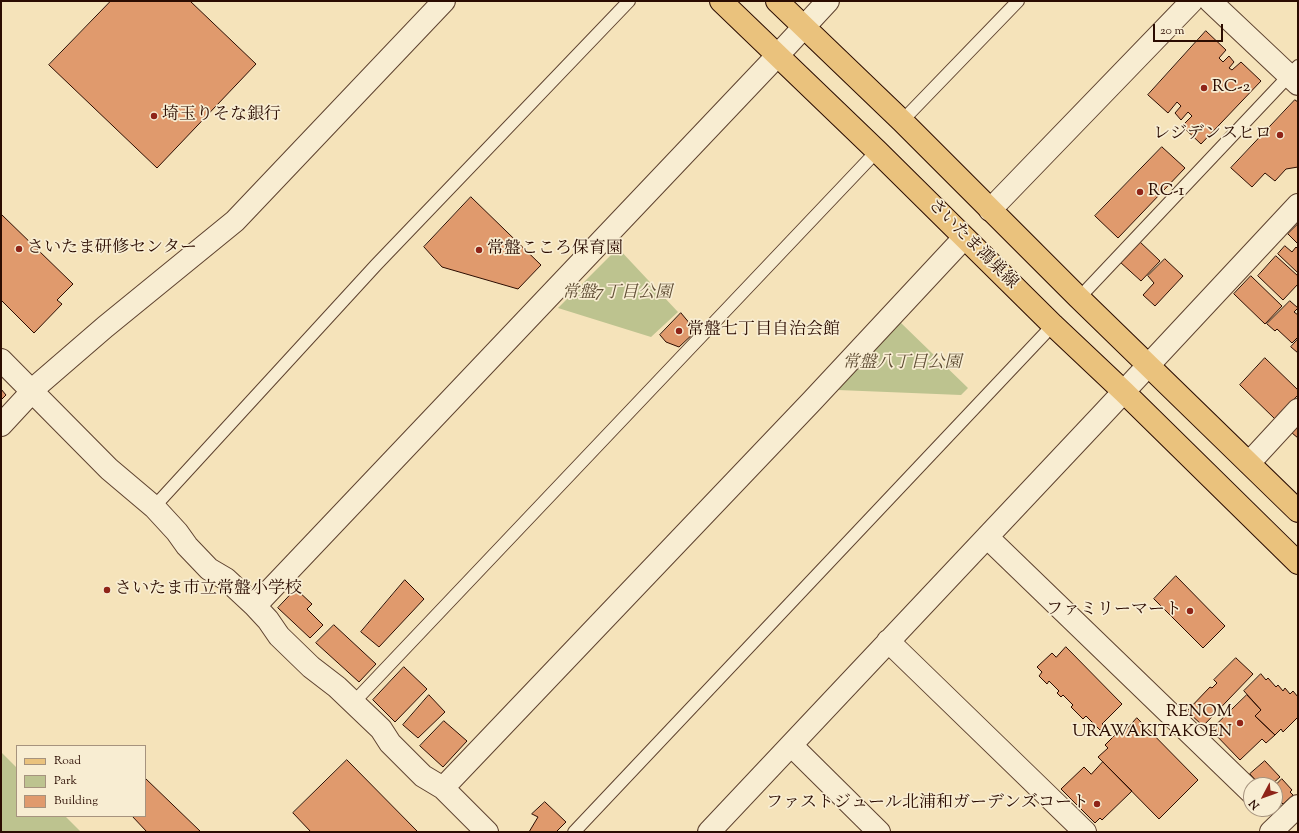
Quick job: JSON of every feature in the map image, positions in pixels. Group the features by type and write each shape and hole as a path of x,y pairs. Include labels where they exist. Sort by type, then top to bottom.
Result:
{"main road":[{"name":"さいたま鴻巣線","path":"721,1 877,151 964,238 1124,392 1298,563"},
{"path":"777,1 902,121 1079,298 1298,511"}],"street":[{"path":"1,424 32,392 105,326 235,221 444,1"},
{"path":"255,606 828,1"},
{"path":"990,210 1192,1"},
{"path":"1210,1 1295,75"},
{"path":"709,832 1149,366 1298,205"},
{"path":"443,788 964,238"},
{"path":"1,360 109,469 154,507 209,569 226,579 255,606 280,636 311,667 337,687 381,729 390,743 423,776 443,788 487,832"},
{"path":"1249,463 1298,410"},
{"path":"987,537 1243,784"},
{"path":"888,641 1085,832"},
{"path":"791,745 879,832"},
{"path":"1278,824 1298,806"}],"lane":[{"path":"154,507 376,265 630,1"},
{"path":"902,121 1018,1"},
{"path":"1079,298 1295,75"},
{"path":"353,703 877,151"},
{"path":"574,832 1053,325"}],"green space":[{"name":"常盤7丁目公園","path":"618,248 678,312 651,337 558,308"},
{"name":"常盤八丁目公園","path":"900,322 968,388 961,395 838,390"},
{"path":"1,752 16,767 16,817 66,817 81,832 1,832"}],"building":[{"name":"埼玉りそな銀行","path":"111,1 190,1 256,64 157,168 49,65"},
{"name":"RC-2","path":"1206,31 1226,50 1219,58 1223,62 1229,56 1234,62 1229,68 1232,70 1241,62 1261,81 1201,144 1182,126 1192,116 1188,112 1181,120 1175,113 1181,106 1177,102 1168,113 1148,95"},
{"name":"レジデンスヒロ","path":"1295,100 1298,102 1298,167 1286,169 1275,181 1265,173 1252,187 1231,168"},
{"name":"RC-1","path":"1162,147 1185,168 1118,238 1095,216"},
{"path":"471,197 541,265 518,289 442,267 424,247"},
{"name":"さいたま研修センター","path":"1,214 73,284 57,300 62,304 34,333 1,300"},
{"path":"1298,224 1298,244 1288,234"},
{"path":"1139,241 1160,261 1141,281 1120,262"},
{"path":"1285,246 1292,252 1296,247 1298,249 1298,273 1278,254"},
{"path":"1276,256 1298,276 1298,284 1283,300 1258,276"},
{"path":"1165,259 1183,276 1155,306 1143,295 1154,283 1148,276"},
{"path":"1251,276 1282,306 1265,324 1234,294"},
{"path":"1290,301 1298,308 1294,312 1298,315 1298,337 1292,343 1277,329 1275,331 1267,324"},
{"path":"681,313 696,331 679,347 666,342 660,335"},
{"path":"1298,339 1298,353 1291,347"},
{"path":"1265,358 1298,390 1298,395 1275,419 1240,385"},
{"path":"1,389 6,395 1,400"},
{"path":"1298,426 1298,438 1292,433"},
{"path":"1176,576 1225,626 1203,648 1154,599"},
{"path":"405,580 424,599 379,647 361,632"},
{"path":"296,589 312,604 307,609 323,625 310,638 278,608"},
{"path":"334,625 376,664 359,682 316,643"},
{"path":"1066,647 1122,704 1102,724 1104,726 1100,730 1086,716 1083,719 1071,707 1073,705 1063,695 1061,697 1057,693 1059,691 1049,681 1047,684 1039,676 1042,672 1037,667 1052,653 1056,657"},
{"path":"1236,658 1253,674 1203,726 1187,711 1210,687 1212,688 1217,683 1214,680"},
{"path":"404,667 427,689 395,722 373,700"},
{"path":"1261,674 1266,680 1268,678 1276,687 1278,685 1283,691 1285,688 1290,694 1293,691 1298,697 1298,717 1283,732 1281,729 1275,735 1255,716 1261,710 1244,691"},
{"path":"429,695 445,712 418,738 403,725"},
{"name":"RENOM URAWAKITAKOEN","path":"1247,695 1261,710 1255,716 1275,735 1266,743 1262,739 1240,760 1211,730"},
{"path":"1137,718 1198,780 1159,819 1098,757 1108,748 1105,745 1119,731 1122,734"},
{"path":"444,721 467,741 443,767 420,746"},
{"path":"347,760 418,832 311,832 293,813"},
{"path":"1265,761 1280,777 1253,777 1250,774"},
{"name":"ファストジュール北浦和ガーデンズコート","path":"1103,762 1132,791 1102,820 1100,818 1095,823 1061,789 1084,767 1091,774"},
{"path":"146,779 201,832 147,832 133,817 146,817"},
{"path":"1283,780 1292,790 1290,792 1293,795 1283,804"},
{"path":"545,802 566,822 556,832 529,832 538,817 532,814"}],"place":[{"name":"RC-2","path":"1204,88"},
{"name":"埼玉りそな銀行","path":"154,116"},
{"name":"レジデンスヒロ","path":"1280,135"},
{"name":"RC-1","path":"1140,192"},
{"name":"さいたま研修センター","path":"19,249"},
{"name":"常盤こころ保育園","path":"479,250"},
{"name":"常盤七丁目自治会館","path":"679,331"},
{"name":"さいたま市立常盤小学校","path":"107,590"},
{"name":"ファミリーマート","path":"1190,611"},
{"name":"RENOM URAWAKITAKOEN","path":"1240,723"},
{"name":"ファストジュール北浦和ガーデンズコート","path":"1097,804"}]}
